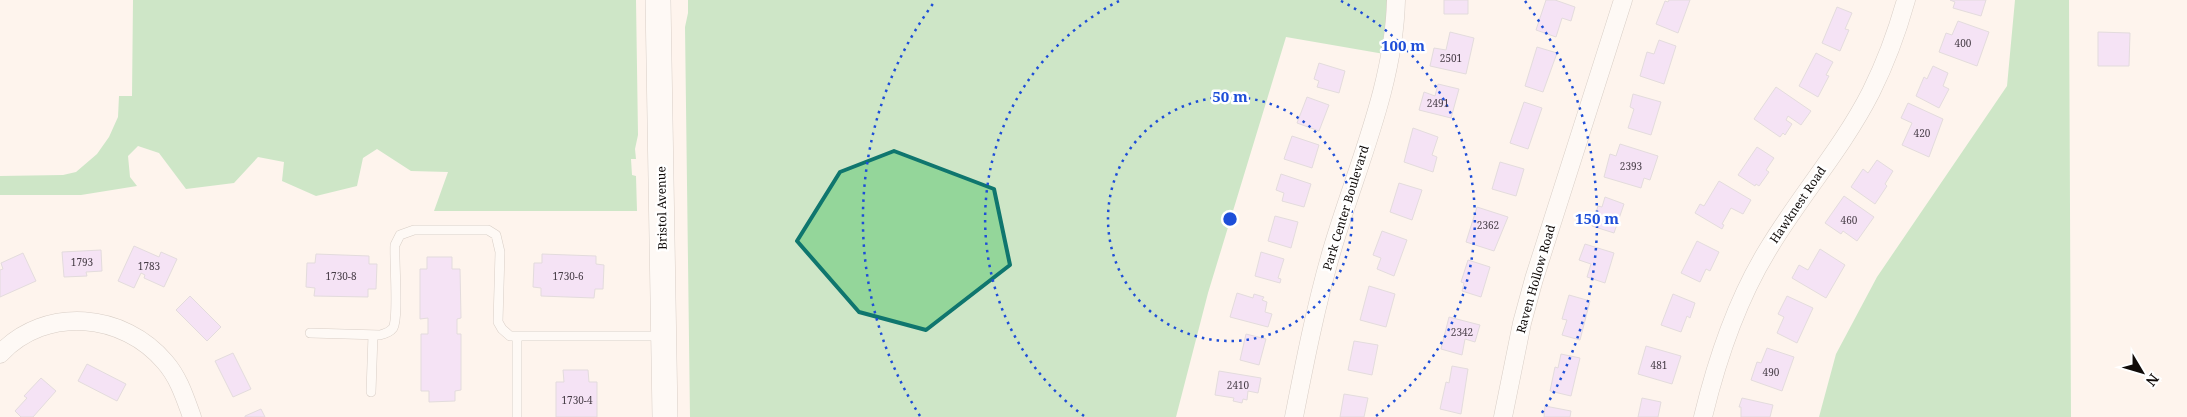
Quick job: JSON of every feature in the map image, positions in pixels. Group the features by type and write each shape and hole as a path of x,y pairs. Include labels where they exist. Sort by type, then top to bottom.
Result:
{"street":[{"name":"Bristol Avenue","path":"658,0 665,417"},
{"name":"Park Center Boulevard","path":"1294,417 1320,294 1385,81 1393,40 1396,0"},
{"name":"Raven Hollow Road","path":"1503,417 1529,297 1623,0"},
{"name":"Hawknest Road","path":"1703,417 1720,354 1750,282 1771,245 1850,128 1870,93 1897,31 1906,0"},
{"path":"0,354 25,334 52,323 74,320 104,323 128,332 148,345 166,363 179,384 192,417"}],"lane":[{"path":"310,333 373,335 386,333 393,328 395,323 395,251 400,235 414,230 488,230 496,235 500,245 498,322 506,333 517,337 664,336"},
{"path":"371,392 373,335"},
{"path":"517,337 517,417"}],"highlighted area":[{"path":"894,151 994,189 1010,265 926,330 859,312 797,241 840,172"}],"green space":[{"path":"133,0 636,0 638,135 635,149 636,159 631,159 632,175 636,176 637,211 434,211 448,172 411,171 377,149 363,158 357,186 316,196 282,181 284,162 258,157 234,183 186,189 159,153 138,146 128,156 130,177 137,186 81,195 0,195 0,176 63,175 76,172 97,154 109,137 118,117 119,96 132,96"},
{"path":"688,0 1397,0 1390,55 1286,37 1208,293 1176,417 690,417 685,27"},
{"path":"2015,0 2069,0 2071,417 1819,417 1836,354 1877,277 2007,86"}],"building":[{"path":"1444,0 1468,0 1468,14 1444,14"},
{"path":"1546,0 1555,0 1575,7 1571,21 1562,18 1556,37 1536,30"},
{"path":"1669,0 1690,0 1678,33 1656,24 1665,1 1668,2"},
{"path":"1950,0 1986,0 1981,16 1953,8 1955,2"},
{"path":"1837,7 1852,13 1845,29 1849,30 1840,51 1822,43"},
{"path":"1958,21 1989,32 1977,66 1939,52 1946,33 1952,35"},
{"path":"1450,32 1474,38 1466,74 1430,66 1434,48 1446,50"},
{"path":"2098,32 2130,33 2129,66 2098,66"},
{"path":"1659,40 1676,46 1664,84 1640,76 1647,52 1654,54"},
{"path":"1537,47 1557,53 1543,92 1525,86"},
{"path":"1816,53 1833,62 1826,75 1829,76 1818,97 1799,86"},
{"path":"1319,63 1345,71 1339,93 1317,87 1319,81 1314,79"},
{"path":"1933,66 1948,73 1943,86 1949,89 1939,108 1916,96 1924,77 1927,79"},
{"path":"1438,84 1459,89 1451,118 1419,110 1424,92 1435,96"},
{"path":"1776,87 1811,111 1801,125 1788,116 1786,120 1792,124 1785,135 1783,133 1780,137 1754,119"},
{"path":"1633,94 1661,102 1651,135 1628,128 1634,109 1630,107"},
{"path":"1307,97 1329,105 1319,131 1297,123"},
{"path":"1524,102 1542,108 1528,149 1510,143"},
{"path":"1908,103 1943,119 1929,157 1902,145 1912,123 1901,118"},
{"path":"1413,128 1438,137 1432,155 1437,157 1433,172 1404,162"},
{"path":"1292,136 1319,145 1312,168 1284,159"},
{"path":"1620,144 1658,156 1650,180 1644,178 1641,188 1604,177 1610,154 1616,156"},
{"path":"1757,147 1774,158 1766,170 1769,172 1759,186 1756,184 1755,186 1738,175"},
{"path":"1877,160 1893,171 1885,184 1887,186 1875,204 1851,187 1863,169 1868,173"},
{"path":"1500,162 1524,169 1516,196 1492,189"},
{"path":"1281,174 1311,184 1304,207 1282,201 1284,193 1276,190"},
{"path":"1719,181 1751,200 1743,214 1731,208 1722,224 1724,225 1722,229 1695,213 1700,204 1704,206"},
{"path":"1399,183 1422,190 1412,220 1390,212"},
{"path":"1844,196 1874,217 1857,241 1843,231 1841,234 1825,223"},
{"path":"1605,197 1624,204 1614,233 1592,226 1598,206 1602,207"},
{"path":"1477,207 1508,217 1494,251 1466,242"},
{"path":"1275,216 1298,222 1291,248 1268,241"},
{"path":"1382,231 1407,240 1394,276 1377,269 1381,258 1373,255"},
{"path":"1697,241 1719,252 1710,271 1706,269 1700,282 1681,273"},
{"path":"1585,244 1614,253 1605,283 1587,277 1591,264 1579,260"},
{"path":"134,246 159,257 161,252 177,259 164,287 144,278 145,275 141,273 134,288 118,281"},
{"path":"1820,249 1845,265 1826,298 1792,278 1799,265 1808,270"},
{"path":"101,250 102,271 86,272 87,276 64,277 62,252"},
{"path":"1261,252 1284,259 1278,278 1281,279 1280,283 1255,276"},
{"path":"23,253 36,281 0,297 0,270 3,269 1,263"},
{"path":"316,254 369,256 369,264 377,264 376,289 368,289 368,297 314,296 315,288 306,287 307,263 315,263"},
{"path":"542,254 596,256 596,264 604,265 603,289 595,289 594,298 541,296 541,288 533,287 534,263 542,263"},
{"path":"427,257 452,257 452,269 460,269 461,318 457,319 457,334 461,334 461,390 455,391 455,401 429,402 429,391 421,391 421,334 428,334 428,318 420,319 420,269 427,269"},
{"path":"1468,260 1490,267 1481,297 1462,291 1464,283 1461,282"},
{"path":"1369,286 1395,294 1386,327 1360,320"},
{"path":"1237,293 1253,298 1254,294 1264,297 1262,300 1267,302 1265,312 1272,314 1268,327 1230,317"},
{"path":"1673,294 1695,303 1690,318 1687,316 1681,332 1661,325"},
{"path":"1569,295 1590,301 1580,340 1562,335 1567,320 1562,319"},
{"path":"190,296 221,327 207,341 176,310"},
{"path":"1787,296 1813,308 1797,343 1777,333 1784,317 1778,314"},
{"path":"1449,317 1480,325 1475,342 1465,339 1462,355 1441,349"},
{"path":"1246,334 1266,339 1259,365 1240,360"},
{"path":"1354,341 1378,345 1372,375 1348,370"},
{"path":"1646,346 1681,356 1672,384 1638,374"},
{"path":"1767,348 1794,357 1782,391 1751,380 1757,362 1761,363"},
{"path":"233,353 251,389 233,397 215,361"},
{"path":"1561,354 1580,358 1571,396 1550,391 1555,367 1558,368"},
{"path":"87,364 126,384 117,401 78,381"},
{"path":"1452,366 1468,369 1461,414 1440,409 1446,382 1449,383"},
{"path":"563,370 588,370 589,382 597,382 597,417 556,417 556,382 564,382"},
{"path":"1219,371 1261,378 1258,393 1248,391 1247,400 1243,399 1242,403 1233,401 1234,398 1215,395"},
{"path":"41,378 56,391 33,417 21,417 15,411 27,398 24,396"},
{"path":"1344,394 1368,398 1364,417 1340,417"},
{"path":"1642,398 1661,402 1658,417 1638,417"},
{"path":"1742,398 1773,405 1770,417 1741,417 1741,407 1739,407"},
{"path":"1545,406 1571,411 1570,417 1544,417"},
{"path":"261,409 265,417 245,417 245,416"}]}
